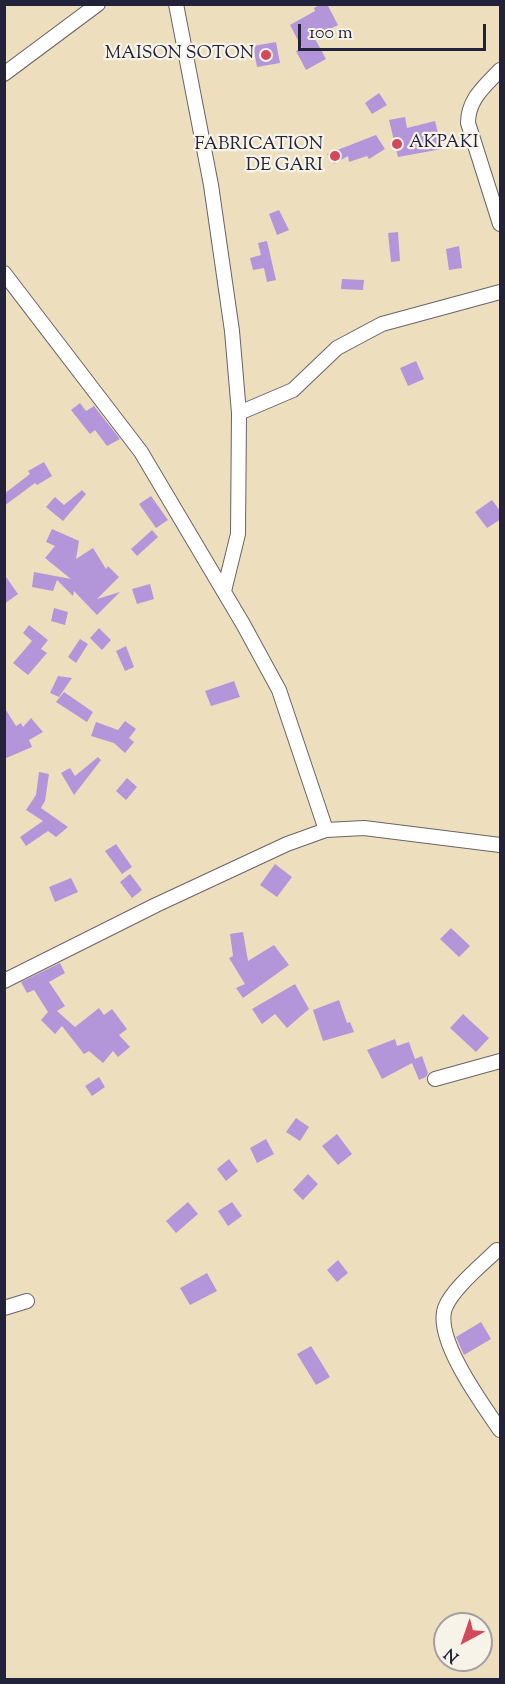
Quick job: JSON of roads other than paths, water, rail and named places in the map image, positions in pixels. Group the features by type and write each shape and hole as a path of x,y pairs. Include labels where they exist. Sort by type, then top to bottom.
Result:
{"street":[{"path":"4,74 98,4"},
{"path":"176,4 211,185 232,331 239,413 238,534 224,591"},
{"path":"501,70 477,95 468,110 468,123 501,224"},
{"path":"4,273 141,452 224,591 279,690 326,830"},
{"path":"239,413 293,390 337,348 382,324 501,292"},
{"path":"4,981 166,900 287,844 326,830 364,828 501,845"},
{"path":"435,1079 501,1061"},
{"path":"497,1250 445,1306 443,1319 450,1347 501,1430"},
{"path":"4,1308 27,1301"}],"place":[{"name":"MAISON SOTON","path":"266,55"},
{"name":"AKPAKI","path":"397,144"},
{"name":"FABRICATION DE GARI","path":"335,156"}]}
